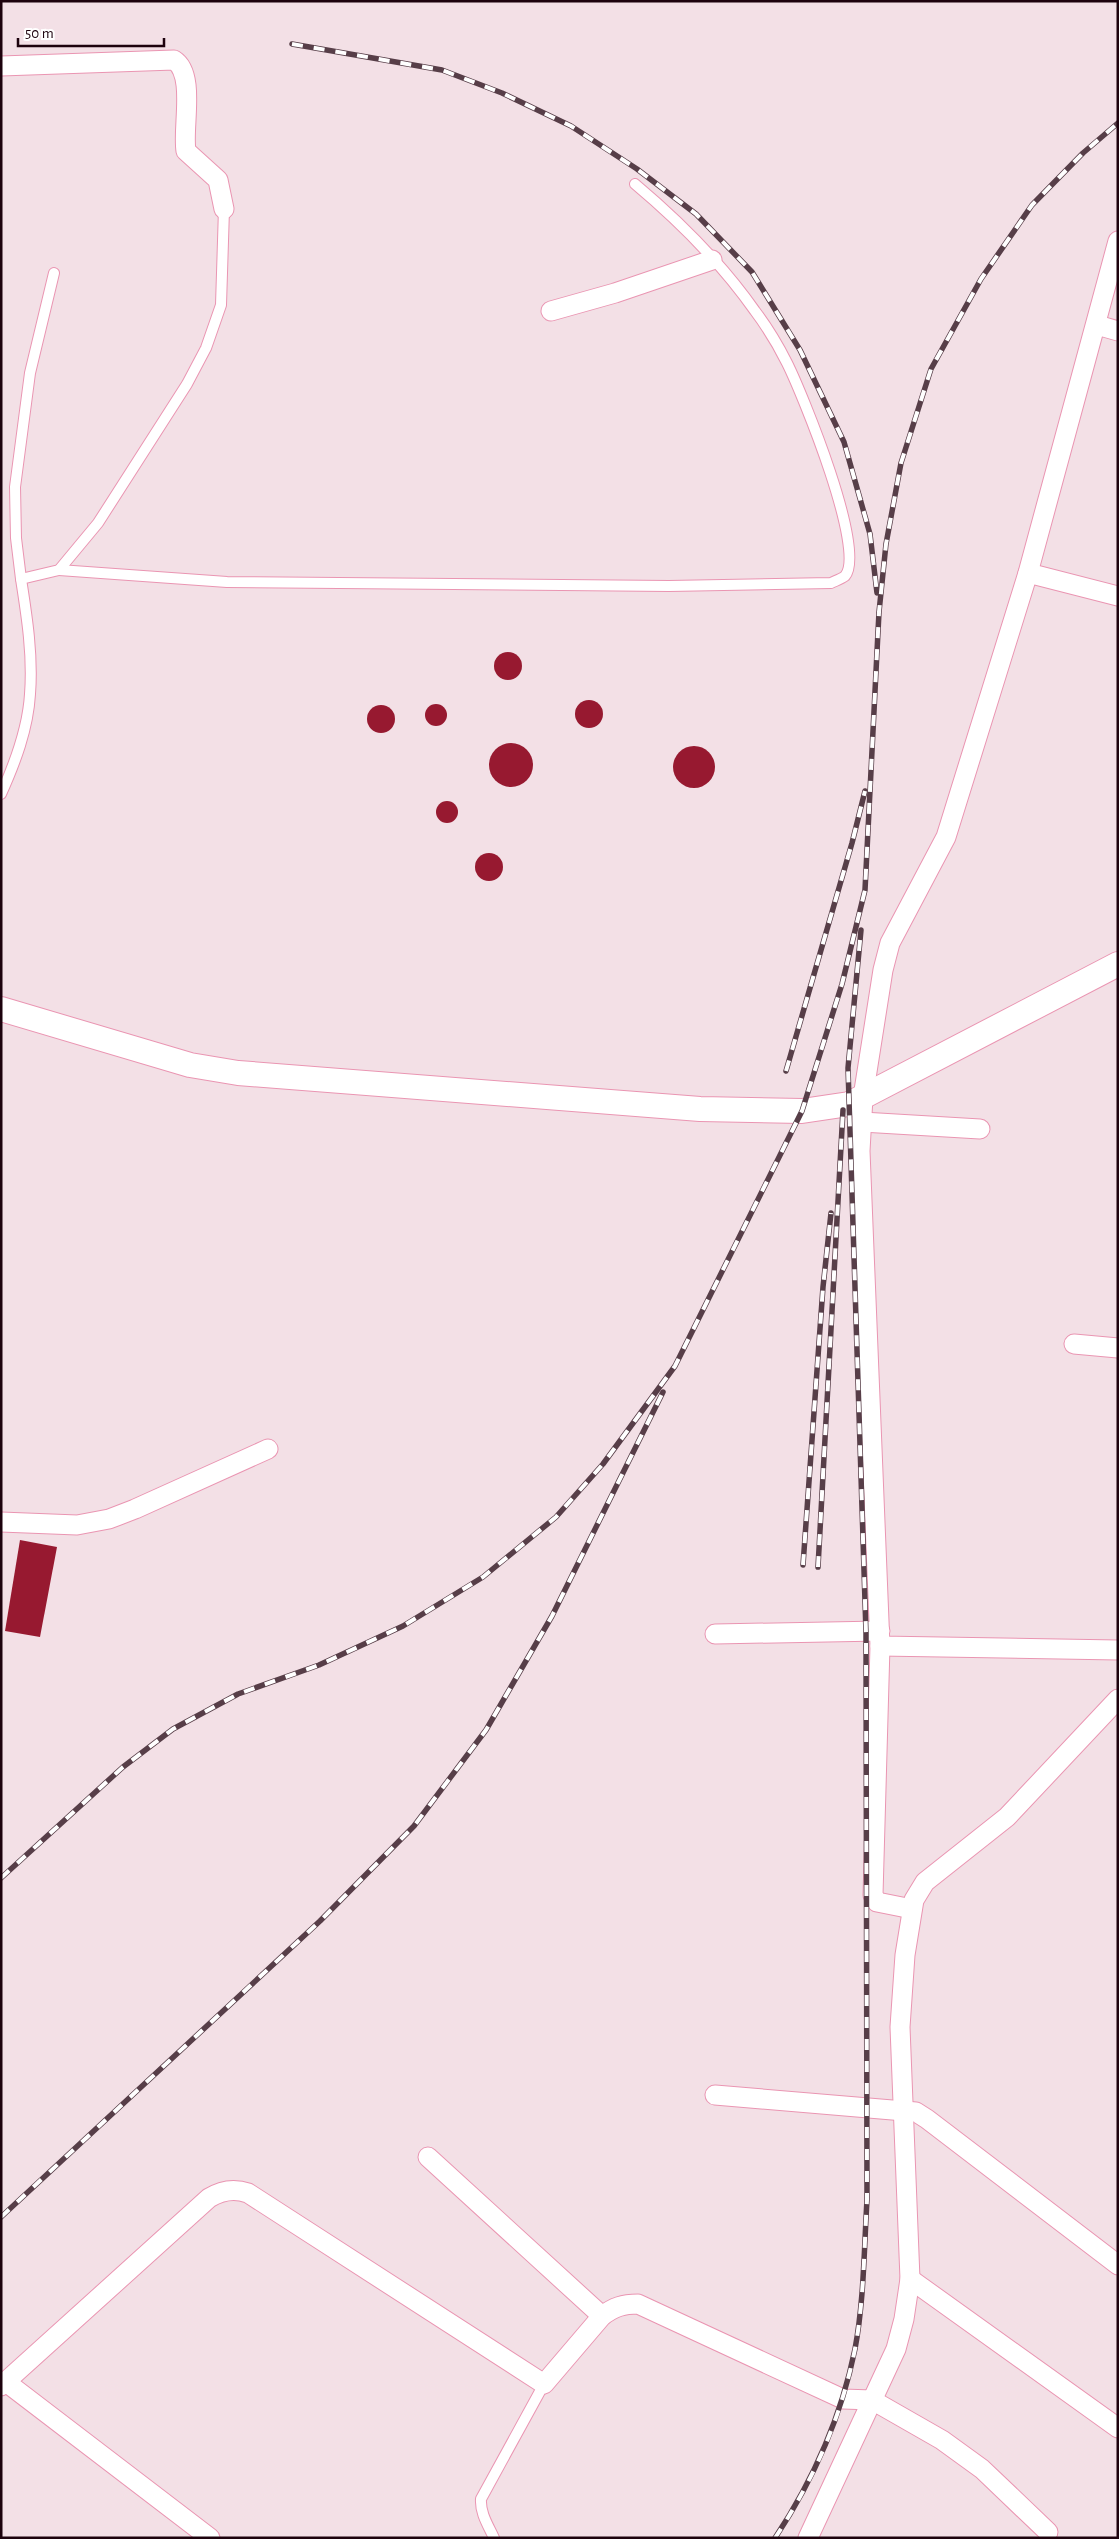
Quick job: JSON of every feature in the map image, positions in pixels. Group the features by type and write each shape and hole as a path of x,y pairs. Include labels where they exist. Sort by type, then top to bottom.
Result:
{"street":[{"path":"1,66 169,59 180,64 186,79 186,151 218,180 224,209"},
{"path":"912,1909 877,1902 873,1895 880,1639 860,1151 862,1097 883,970 890,943 946,837 1028,573 1097,325 1118,241"},
{"path":"551,311 615,293 712,260"},
{"path":"1097,325 1118,331"},
{"path":"1028,573 1118,596"},
{"path":"1,1010 190,1065 238,1072 700,1109 802,1111 849,1104 1118,964"},
{"path":"862,1122 980,1129"},
{"path":"1074,1344 1118,1348"},
{"path":"1,1522 77,1525 109,1519 268,1449"},
{"path":"715,1634 880,1639 1118,1650"},
{"path":"813,2535 896,2349 904,2318 910,2278 900,2027 905,1955 914,1900 925,1882 1007,1817 1118,1699"},
{"path":"715,2094 916,2112 927,2118 1118,2265"},
{"path":"428,2157 602,2316"},
{"path":"210,2538 4,2384 209,2198 227,2190 239,2190 256,2199 544,2384 602,2316 613,2308 626,2304 638,2304 843,2398 872,2400 950,2446 982,2469 1048,2532"},
{"path":"910,2278 1118,2428"}],"lane":[{"path":"21,579 59,570 227,582 669,586 831,583 839,580 845,575 848,568 848,540 844,517 814,422 787,363 755,311 712,260 666,210 635,184"},
{"path":"59,570 98,523 187,384 206,348 221,305 224,209"},
{"path":"1,794 20,749 30,695 29,635 16,538 15,487 30,373 54,273"},
{"path":"494,2538 484,2516 481,2498 544,2384"}],"building":[{"path":"508,652 518,656 522,666 518,676 508,680 498,676 494,666 498,656"},
{"path":"589,700 599,704 603,714 599,724 589,728 579,724 575,714 579,704"},
{"path":"436,704 444,707 447,715 444,723 436,726 428,723 425,715 428,707"},
{"path":"381,705 391,709 395,719 391,729 381,733 371,729 367,719 371,709"},
{"path":"511,743 523,747 529,753 533,765 529,777 523,783 511,787 499,783 493,777 489,765 493,753 499,747"},
{"path":"698,746 706,749 712,755 715,767 712,779 706,785 690,788 682,785 676,779 673,763 676,755 682,749"},
{"path":"447,801 455,804 458,812 455,820 447,823 439,820 436,812 439,804"},
{"path":"489,853 499,857 503,867 499,877 489,881 479,877 475,867 479,857"},
{"path":"20,1540 57,1547 40,1637 5,1631"}],"railway":[{"path":"292,44 442,70 502,93 571,126 637,169 696,214 752,272 800,350 844,442 870,534 877,593"},
{"path":"1,1878 123,1767 173,1729 238,1694 319,1665 403,1626 483,1577 556,1517 603,1464 675,1366 802,1111 842,984 865,890 879,612 886,544 901,463 931,369 981,279 1032,205 1083,153 1118,123"},
{"path":"786,1071 852,843 865,791"},
{"path":"775,2538 814,2470 834,2424 855,2349 863,2275 867,2200 866,1633 848,1068 861,930"},
{"path":"818,1567 843,1110"},
{"path":"803,1565 823,1287 831,1213"},
{"path":"1,2217 320,1921 414,1826 486,1730 552,1616 663,1392"}]}
